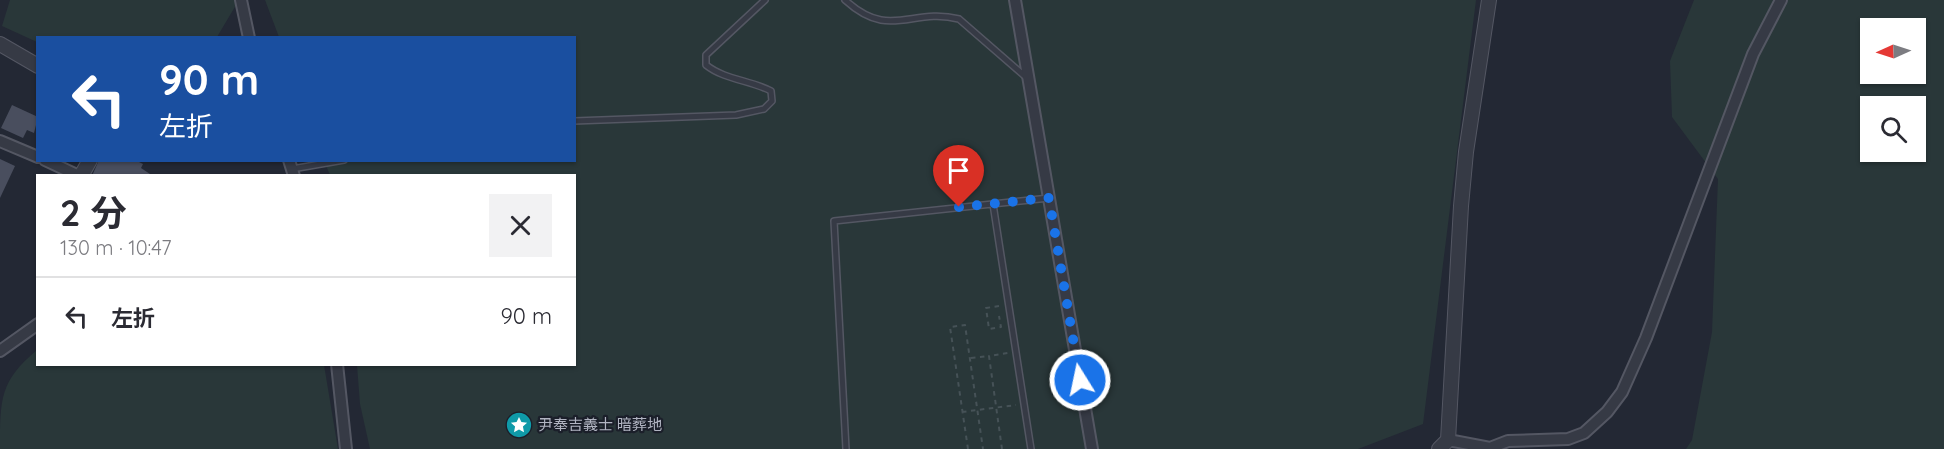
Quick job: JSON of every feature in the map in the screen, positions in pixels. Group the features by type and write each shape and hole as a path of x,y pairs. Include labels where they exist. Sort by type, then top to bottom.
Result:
{"street":[{"path":"241,0 249,36"},
{"path":"1015,0 1092,449"},
{"path":"1489,0 1461,206 1443,445 1490,448 1508,441 1568,439 1584,433 1607,412 1622,392 1646,338 1753,54 1781,0"},
{"path":"0,44 36,65"},
{"path":"0,141 36,156"},
{"path":"49,162 76,174"},
{"path":"0,351 36,325"},
{"path":"337,366 346,449"}],"lane":[{"path":"576,121 724,115 764,109 772,101 771,91 754,83 718,75 706,65 706,55 765,0"},
{"path":"845,0 874,20 889,22 946,16 959,19 1028,78"},
{"path":"292,168 331,162"},
{"path":"846,449 834,221 1049,198"},
{"path":"993,204 1030,449"}],"path":[{"path":"998,307 1001,327 989,329 986,308 1008,305"},
{"path":"968,449 950,327 965,325 983,449"},
{"path":"970,358 1015,352"},
{"path":"989,356 1002,449"},
{"path":"962,412 1023,404"}],"shaded area":[{"path":"10,0 239,0 218,36 36,36 36,42 2,26"},
{"path":"265,0 1476,0 1423,424 1358,449 370,449 360,404 357,366 576,366 576,174 330,174 324,162 576,162 576,36 279,36"},
{"path":"1694,0 1944,0 1944,449 1686,449 1692,440 1712,332 1718,179 1672,117 1670,61"},
{"path":"36,351 36,366 324,366 338,449 0,449 2,403 5,392 16,371"}],"building":[{"path":"12,105 36,116 34,133 27,130 23,138 1,128"},
{"path":"0,159 15,166 0,198"},
{"path":"98,162 139,162 143,164 141,168 150,174 93,174"}],"place":[{"name":"尹奉吉義士 暗葬地","path":"519,425"}],"route":[{"path":"959,207 1049,198 1080,380"}]}
